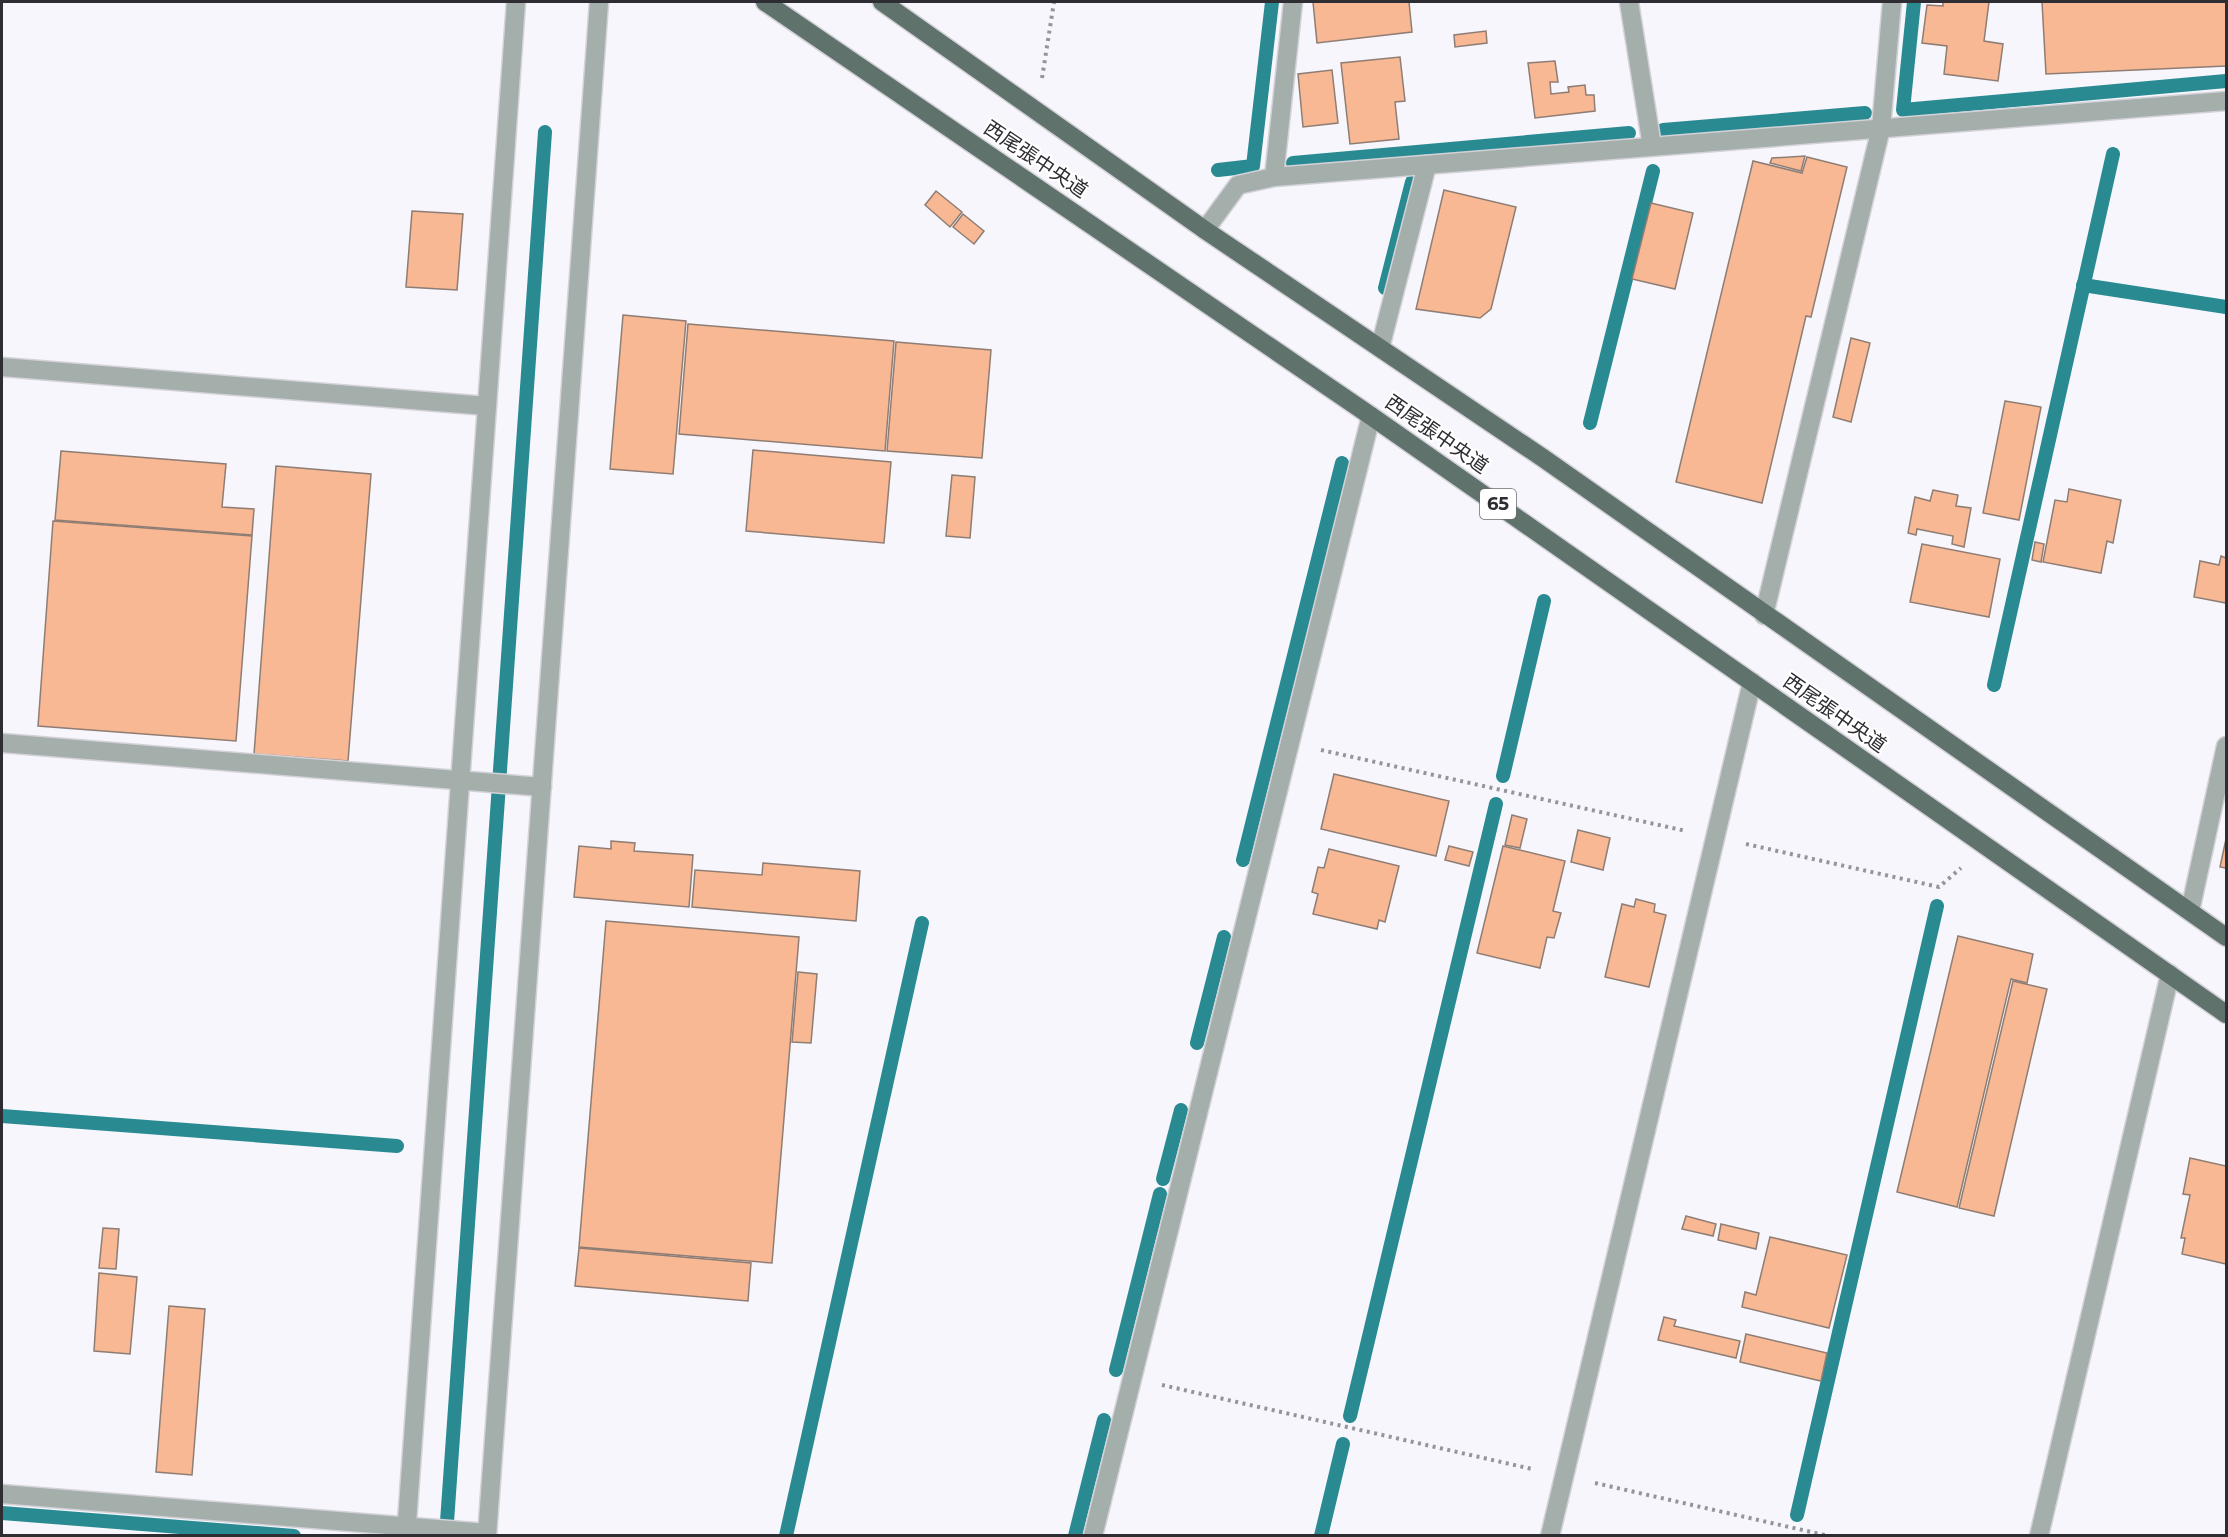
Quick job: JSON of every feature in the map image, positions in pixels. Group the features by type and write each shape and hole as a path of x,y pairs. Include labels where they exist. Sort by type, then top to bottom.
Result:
{"main road":[{"name":"西尾張中央道","path":"765,2 1371,416 2226,1014"},
{"name":"西尾張中央道","path":"882,2 1205,230 1543,458 2226,937"}],"street":[{"path":"412,1530 469,781 487,406 516,2"},
{"path":"2,1494 412,1530 466,1531 487,1534 599,2"},
{"path":"1274,177 1293,2"},
{"path":"1629,2 1652,146"},
{"path":"1764,615 1881,128 1892,2"},
{"path":"1205,230 1238,185 1274,177 2226,101"},
{"path":"1380,348 1427,165"},
{"path":"2,367 487,406"},
{"path":"1093,1536 1371,416"},
{"path":"1551,1536 1752,682"},
{"path":"2,743 542,787"},
{"path":"2190,911 2226,746"},
{"path":"2039,1536 2170,974"}],"path":[{"path":"1037,112 1054,2"},
{"path":"1290,744 1939,886 1987,846"},
{"path":"1132,1378 1829,1536"}],"building":[{"path":"1313,2 1409,2 1412,32 1317,43"},
{"path":"1943,2 1989,2 1984,41 2003,44 1998,81 1944,74 1947,46 1922,43 1927,5 1943,6"},
{"path":"2042,2 2226,2 2226,66 2046,74"},
{"path":"1486,31 1487,43 1455,47 1454,35"},
{"path":"1400,57 1405,101 1395,102 1399,139 1350,144 1341,63"},
{"path":"1555,61 1558,82 1550,82 1551,94 1569,92 1568,87 1585,85 1586,95 1594,95 1595,111 1535,118 1528,63"},
{"path":"1332,70 1338,123 1303,127 1298,74"},
{"path":"1805,156 1801,171 1770,163 1772,158"},
{"path":"1807,157 1847,167 1811,317 1806,316 1762,503 1676,482 1753,161 1802,173"},
{"path":"1444,190 1516,207 1491,309 1480,318 1416,309"},
{"path":"936,191 962,212 950,227 925,205"},
{"path":"1651,203 1693,213 1675,289 1632,279"},
{"path":"412,211 463,214 457,290 406,287"},
{"path":"963,214 984,231 974,244 953,227"},
{"path":"623,315 686,321 673,474 610,469"},
{"path":"688,324 894,341 885,451 679,434"},
{"path":"1851,338 1870,343 1851,422 1833,417"},
{"path":"896,342 991,350 982,458 887,451"},
{"path":"2005,401 2041,407 2019,520 1983,513"},
{"path":"753,450 891,462 884,543 746,531"},
{"path":"61,451 226,464 222,507 254,509 252,535 55,520"},
{"path":"276,466 371,474 348,761 254,754"},
{"path":"952,475 975,477 970,538 946,536"},
{"path":"2069,489 2121,500 2113,543 2107,541 2101,573 2043,562 2055,500 2067,502"},
{"path":"1933,490 1958,495 1956,506 1971,508 1964,547 1952,544 1953,536 1917,529 1916,535 1908,533 1915,497 1930,501"},
{"path":"53,521 252,536 236,741 38,726"},
{"path":"2035,542 2044,544 2041,562 2032,560"},
{"path":"1922,544 2000,559 1989,617 1910,602"},
{"path":"2221,556 2226,558 2226,603 2194,597 2200,561 2219,565"},
{"path":"1334,774 1449,801 1436,856 1321,829"},
{"path":"1512,815 1527,819 1520,848 1505,845"},
{"path":"1578,830 1610,838 1603,870 1571,862"},
{"path":"2226,839 2226,868 2220,867"},
{"path":"611,841 635,843 634,851 693,855 689,907 574,897 579,846 611,849"},
{"path":"1449,846 1473,852 1469,866 1445,860"},
{"path":"1503,846 1565,861 1553,911 1561,913 1554,938 1547,937 1540,968 1477,953"},
{"path":"1329,849 1399,866 1385,922 1379,920 1377,929 1313,914 1318,894 1312,892 1318,867 1324,868"},
{"path":"763,863 860,871 856,921 692,907 695,870 762,875"},
{"path":"1636,899 1655,904 1654,912 1666,915 1649,987 1605,977 1622,904 1634,907"},
{"path":"606,921 799,937 772,1263 579,1247"},
{"path":"1958,936 2033,954 2027,983 2011,979 1957,1207 1897,1192"},
{"path":"798,972 817,974 811,1043 792,1042"},
{"path":"2013,981 2047,989 1994,1216 1959,1208"},
{"path":"2190,1158 2226,1166 2226,1264 2182,1254 2185,1238 2181,1238 2190,1195 2183,1194"},
{"path":"1686,1216 1716,1224 1713,1236 1682,1229"},
{"path":"1721,1224 1759,1233 1756,1249 1718,1240"},
{"path":"103,1228 119,1229 116,1269 99,1268"},
{"path":"1770,1237 1847,1255 1829,1328 1742,1307 1745,1292 1756,1295"},
{"path":"579,1248 751,1263 748,1301 575,1286"},
{"path":"99,1273 137,1277 130,1354 94,1351"},
{"path":"169,1306 205,1309 192,1475 156,1472"},
{"path":"1664,1317 1676,1320 1674,1326 1740,1341 1736,1358 1658,1340"},
{"path":"1746,1334 1827,1353 1821,1381 1740,1362"}],"waterway":[{"path":"1218,170 1253,166 1272,2"},
{"path":"1914,2 1903,110 2226,81"},
{"path":"1663,130 1865,113"},
{"path":"446,1536 545,132"},
{"path":"1293,163 1629,133"},
{"path":"1994,685 2113,154"},
{"path":"1590,423 1653,171"},
{"path":"1385,288 1412,182"},
{"path":"2083,285 2226,307"},
{"path":"1243,860 1342,463"},
{"path":"1503,776 1544,601"},
{"path":"1350,1416 1496,804"},
{"path":"1797,1515 1937,906"},
{"path":"786,1536 922,923"},
{"path":"1197,1043 1224,937"},
{"path":"1163,1179 1181,1110"},
{"path":"2,1116 397,1146"},
{"path":"1116,1370 1160,1194"},
{"path":"1075,1536 1104,1420"},
{"path":"1321,1536 1343,1444"},
{"path":"2,1513 294,1536"}]}
